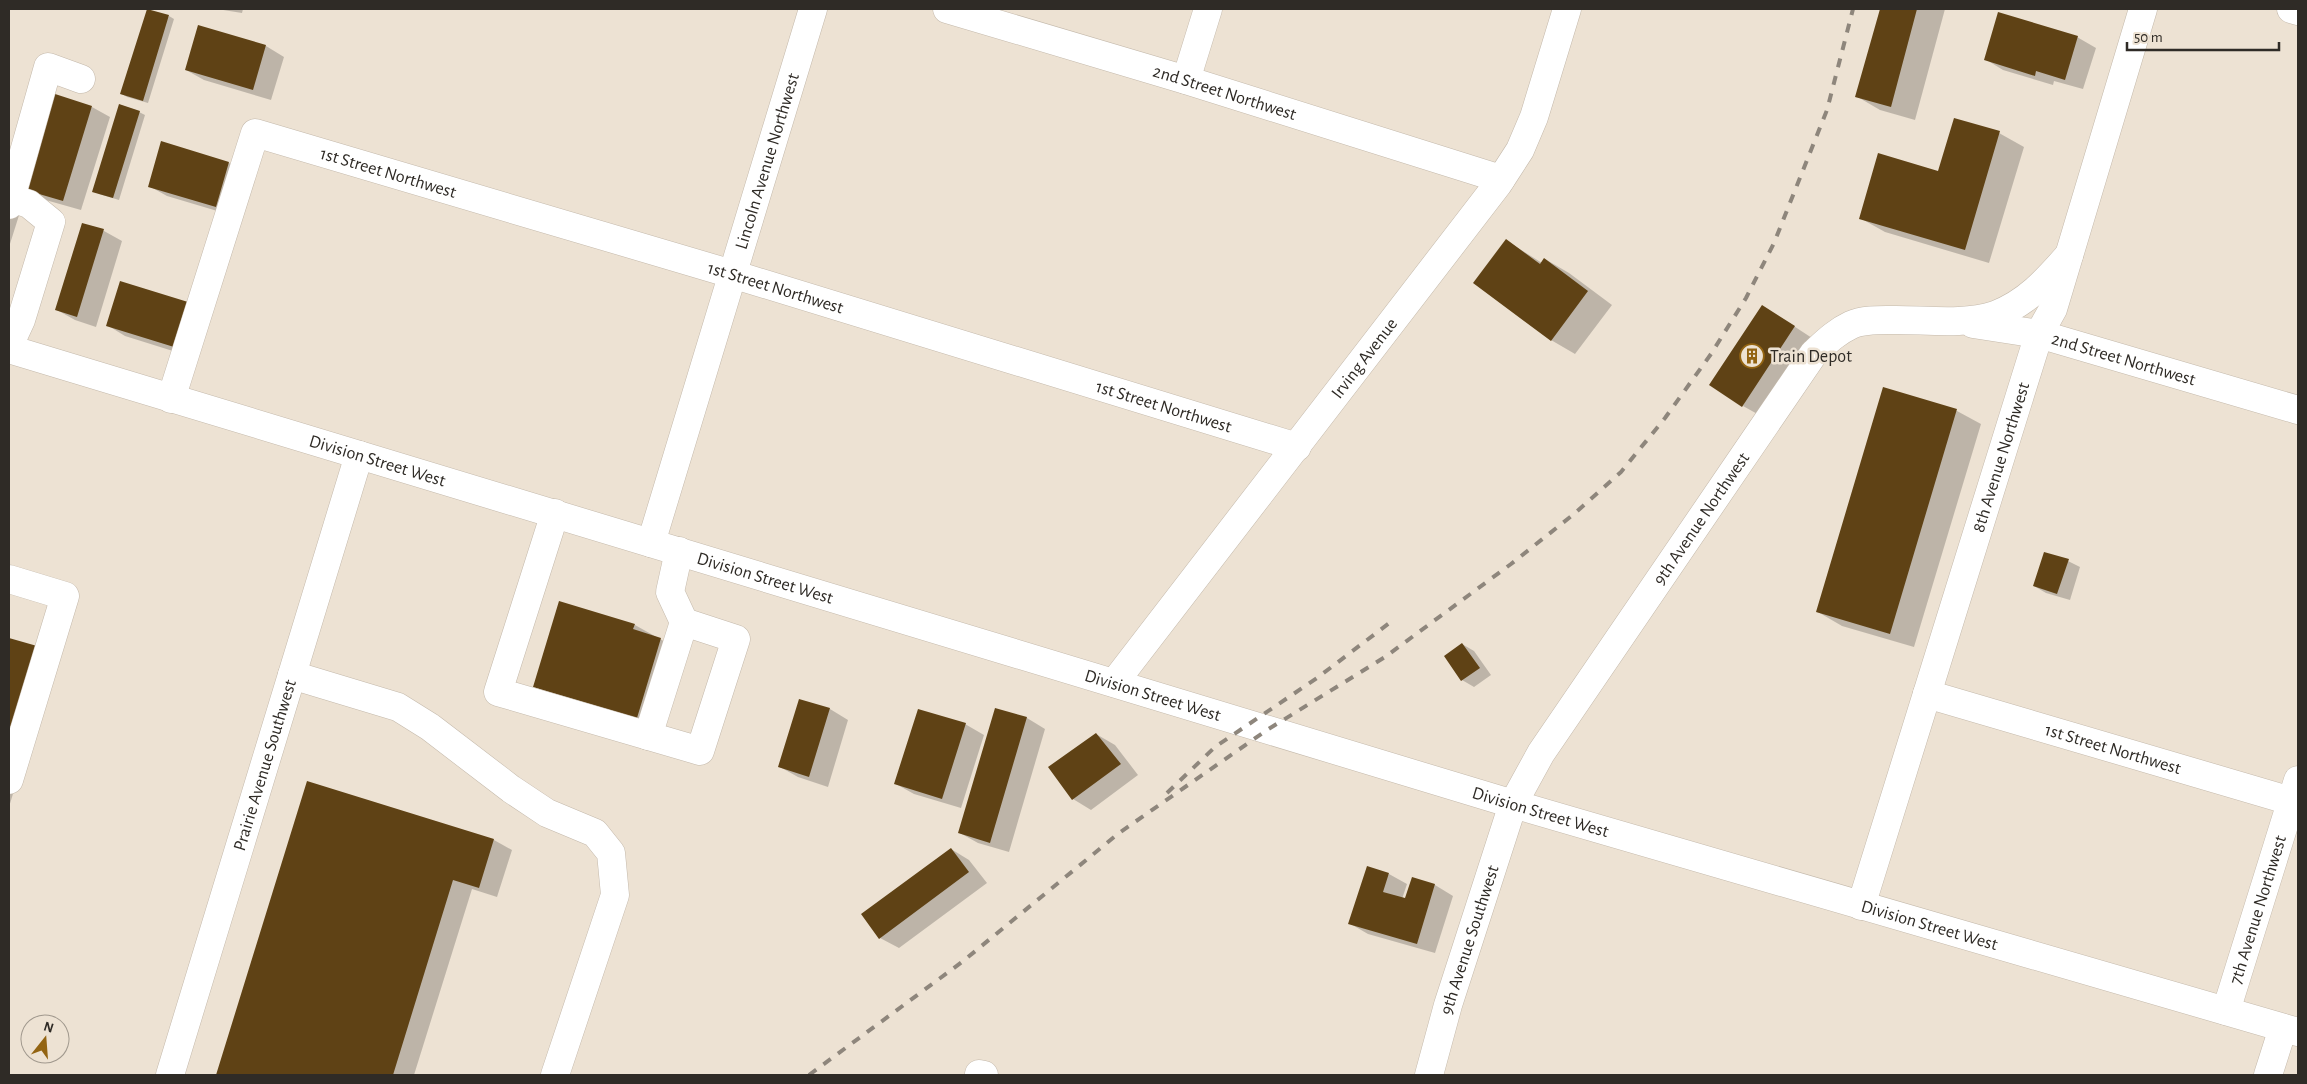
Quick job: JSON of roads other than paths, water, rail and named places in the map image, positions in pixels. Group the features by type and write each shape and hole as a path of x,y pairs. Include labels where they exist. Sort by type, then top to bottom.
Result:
{"street":[{"name":"Lincoln Avenue Northwest","path":"650,543 813,9"},
{"name":"2nd Street Northwest","path":"947,9 1186,80 1501,179"},
{"path":"1186,80 1208,9"},
{"name":"Irving Avenue","path":"1114,683 1501,179 1520,150 1534,117 1567,9"},
{"name":"8th Avenue Northwest","path":"1861,906 2039,334 2053,309 2143,9"},
{"path":"2291,9 2298,11"},
{"path":"9,348 21,320 51,222 29,204 10,201 48,67 81,79"},
{"name":"1st Street Northwest","path":"171,399 255,133 732,274 1297,447"},
{"path":"1946,320 1978,320 2011,308 2042,286 2068,255"},
{"name":"9th Avenue Northwest","path":"1513,804 1541,754 1814,353 1831,336 1852,324 1877,320 1946,320"},
{"name":"2nd Street Northwest","path":"1946,320 2039,334 2298,410"},
{"name":"Division Street West","path":"9,348 171,399 554,513 1513,804 2290,1030"},
{"name":"Prairie Avenue Southwest","path":"170,1075 359,455"},
{"path":"554,513 498,692 700,751 736,639 684,622"},
{"path":"648,736 684,622 670,592 679,551"},
{"path":"9,579 65,596 9,780"},
{"path":"292,675 398,707 430,727 511,789 547,813 595,834 611,853 615,895 555,1075"},
{"name":"1st Street Northwest","path":"1927,694 2296,794"},
{"name":"7th Avenue Northwest","path":"2226,1011 2296,794"},
{"name":"9th Avenue Southwest","path":"1429,1075 1448,1005 1513,804"},
{"path":"2268,1075 2290,1030"}],"railway":[{"path":"809,1075 962,962 1119,833 1267,730 1385,657 1511,564 1574,514 1621,472 1665,418 1711,354 1746,298 1774,243 1827,110 1853,9"},
{"path":"1167,793 1215,747 1317,678 1392,621"}],"place":[{"name":"Train Depot","path":"1752,356"}]}
